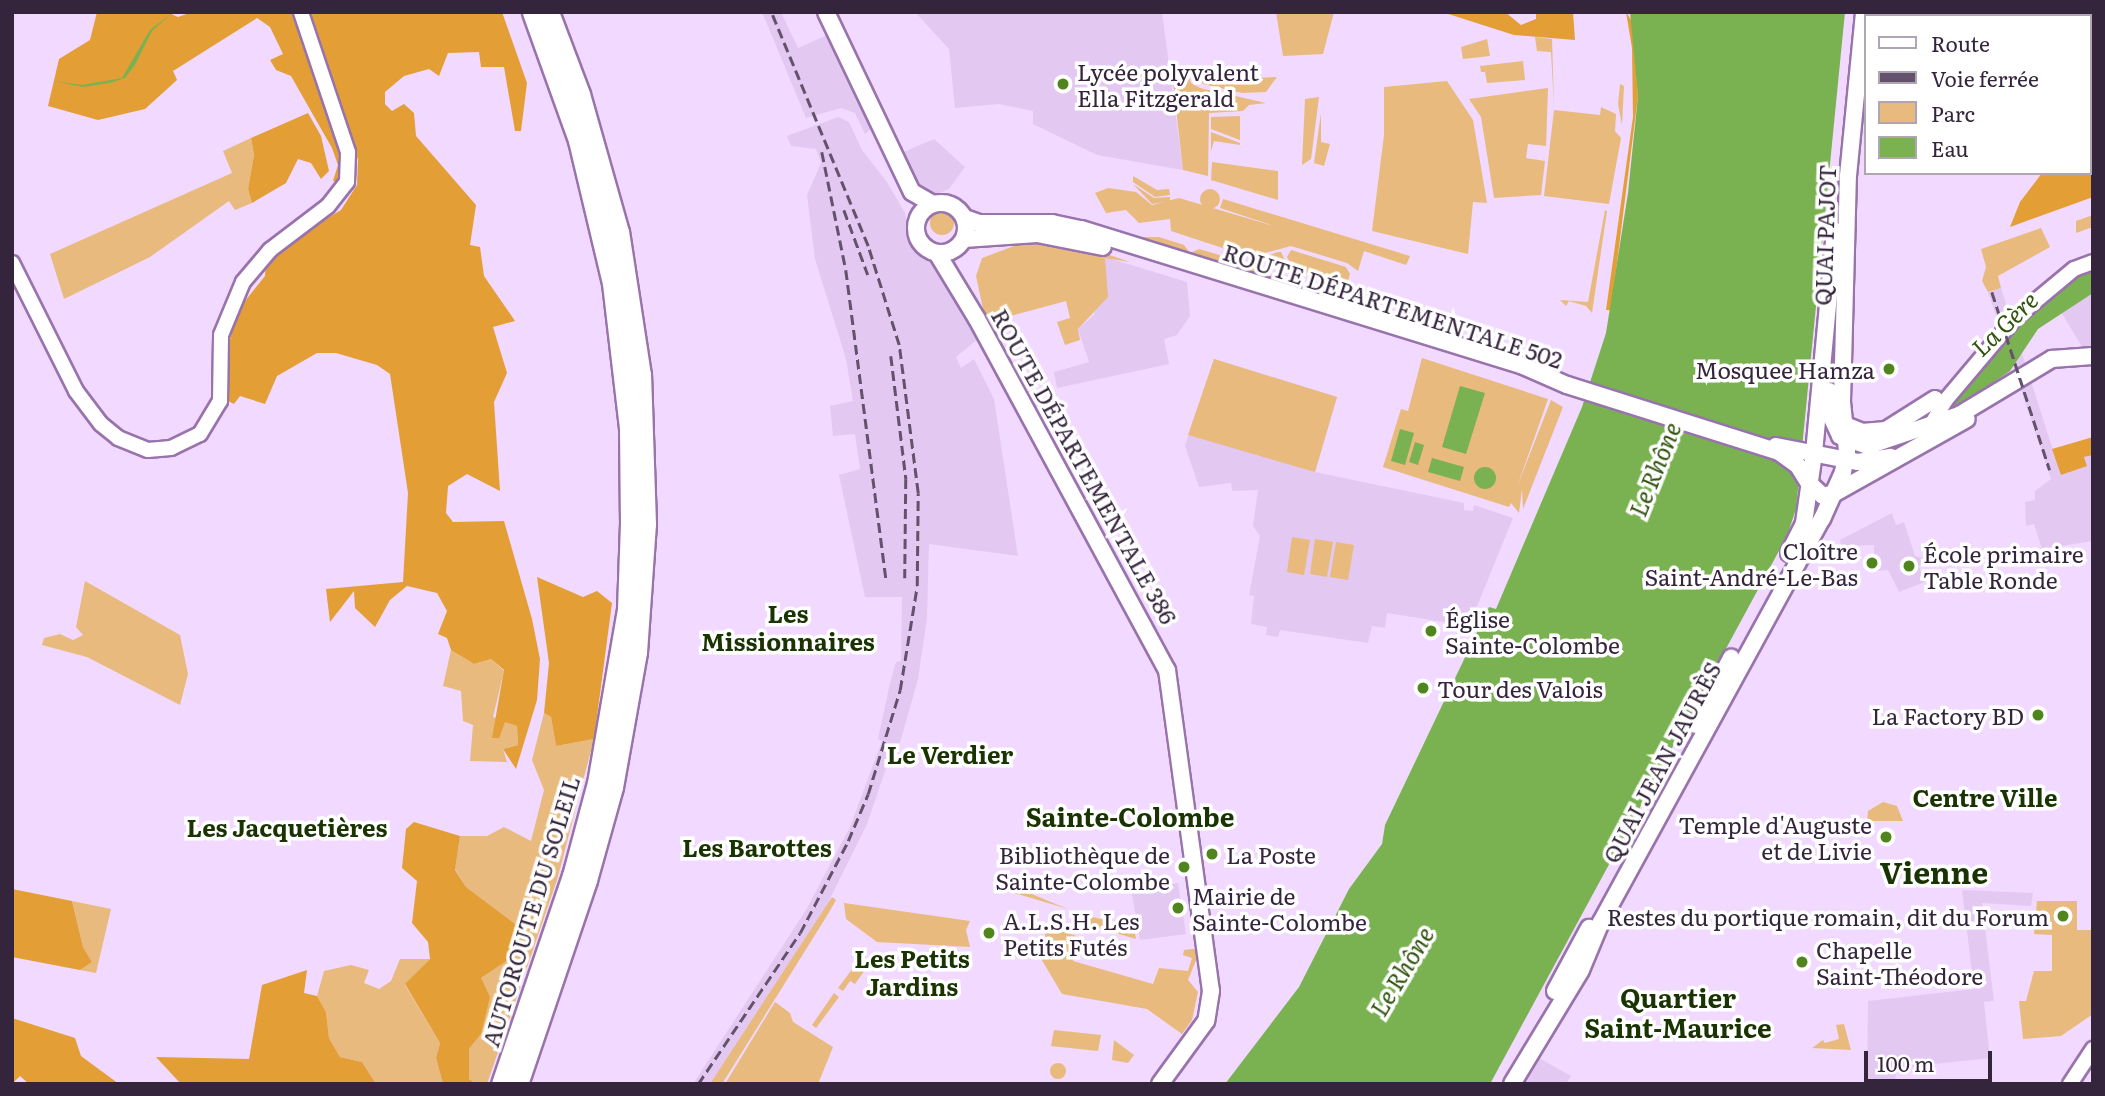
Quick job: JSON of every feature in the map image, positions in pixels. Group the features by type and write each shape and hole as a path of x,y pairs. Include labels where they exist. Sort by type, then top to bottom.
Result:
{"highway":[{"name":"AUTOROUTE DU SOLEIL","path":"501,1084 561,909 597,783 621,649 630,545 629,428 612,284 578,140 532,12"},
{"name":"AUTOROUTE DU SOLEIL","path":"518,1084 583,891 613,787 637,652 646,524 641,375 619,232 580,94 549,12"}],"main road":[{"path":"12,263 76,391 101,424 118,438 148,450 171,448 200,434 220,401 221,335 243,282 270,250 328,206 347,182 348,152 301,12"},
{"path":"826,12 912,192"},
{"name":"QUAI PAJOT","path":"1806,477 1828,329 1854,12"},
{"name":"QUAI PAJOT","path":"1846,460 1848,176 1864,12"},
{"path":"857,77 893,172 916,222 922,245 937,253 959,245 965,218 951,205 933,204 912,192 893,172"},
{"path":"916,222 933,204"},
{"name":"ROUTE DÉPARTEMENTALE 502","path":"965,218 979,223 1052,223 1081,229 1523,366 1567,384"},
{"name":"ROUTE DÉPARTEMENTALE 502","path":"959,245 1037,234 1092,244 1474,363 1567,384"},
{"name":"ROUTE DÉPARTEMENTALE 386","path":"959,245 959,286"},
{"name":"ROUTE DÉPARTEMENTALE 386","path":"937,253 959,286 1167,670 1208,947 1210,1000 1206,1021 1160,1084"},
{"path":"1750,441 1873,463 1899,454 1932,423 1964,377 2032,300 2093,261"},
{"path":"1828,329 1829,412 1846,433 1875,444 1959,415 2052,359 2093,356"},
{"path":"1846,433 1875,433 1910,418 1964,377"},
{"path":"1567,384 1779,452 1823,496 1835,493 1927,445 1959,424 2004,388"},
{"path":"1927,445 1935,399"},
{"path":"1910,418 1932,423 1959,424"},
{"name":"QUAI JEAN JAURÈS","path":"1513,1084 1581,970 1601,922 1827,509 1846,460"},
{"path":"1806,477 1819,504 1827,509"},
{"name":"QUAI JEAN JAURÈS","path":"1503,1084 1799,535 1806,477"},
{"path":"2070,1084 2093,1049"}],"shaded area":[{"path":"97,12 167,12 178,17 192,12 295,12 340,142 344,168 338,182 333,181 338,165 332,148 291,76 276,70 270,60 283,54 270,27 257,18 173,71 177,80 145,109 98,120 48,106 59,59 90,40"},
{"path":"309,12 502,12 527,83 521,131 515,131 504,67 481,67 479,52 448,53 439,76 429,69 404,76 385,92 385,104 392,111 404,104 414,113 416,136 476,205 470,245 480,247 484,276 515,321 493,327 507,373 494,402 500,491 467,474 448,486 446,513 453,522 504,521 532,619 540,659 537,700 516,769 503,749 518,745 517,726 505,722 499,738 492,738 504,670 491,659 474,664 451,650 447,638 438,634 447,611 437,593 407,586 390,600 375,627 355,608 354,591 330,622 326,589 403,582 408,493 390,374 377,365 336,353 317,353 277,376 265,404 240,396 234,404 228,401 228,348 237,311 265,276 266,263 291,240 341,210 357,185 358,160"},
{"path":"762,12 781,12 798,48 827,35 871,129 865,134 855,113 841,108 806,118"},
{"name":"Lycée polyvalent Ella Fitzgerald","path":"915,12 1162,12 1183,170 1097,155 1033,124 1033,111 999,104 955,108 949,49"},
{"path":"1442,12 1505,12 1521,25 1536,19 1536,12 1573,12 1575,40 1514,35"},
{"path":"1626,12 1633,23 1638,96 1611,310 1606,310 1633,117 1632,48"},
{"path":"1924,12 1990,12 1958,14"},
{"path":"308,113 321,136 329,171 321,179 311,163 298,159 286,183 252,203 248,189 254,155 251,138"},
{"path":"838,117 849,122 862,150 887,182 905,213 912,247 935,263 978,339 956,357 961,368 974,359 994,399 1018,556 929,544 927,618 918,679 899,746 894,745 867,824 822,915 710,1084 693,1084 806,910 850,827 882,741 878,739 890,683 896,662 901,661 902,597 865,597 839,475 860,469 855,434 833,436 830,406 853,401 846,359 815,259 807,195 821,163 816,149 791,146 787,136"},
{"path":"934,139 965,167 949,189 933,196 919,189 901,153"},
{"path":"2093,145 2093,197 2010,227 2020,202 2040,175 2091,175"},
{"path":"1105,257 1187,282 1190,316 1177,335 1164,339 1169,364 1057,388 1054,372 1089,362 1078,329 1094,315"},
{"path":"2001,288 2061,475 2086,466 2084,457 2093,455 2093,541 2042,549 2034,524 2026,526 2025,502 2035,500 2035,491 2051,479 1988,292"},
{"path":"2093,293 2093,347 2082,347 2061,312"},
{"path":"1214,359 1337,397 1315,472 1464,503 1464,510 1473,511 1474,505 1513,518 1469,626 1387,613 1385,628 1372,626 1368,643 1280,630 1278,637 1266,635 1267,627 1251,624 1254,596 1249,595 1260,536 1253,526 1258,490 1232,491 1231,483 1199,487 1185,446"},
{"path":"2093,437 2093,455 2084,457 2087,466 2061,475 2052,449"},
{"path":"1892,513 1896,525 1904,522 1915,556 1924,558 1919,567 1925,582 1899,592 1888,570 1875,571 1874,545 1841,546 1840,540"},
{"path":"537,577 583,597 597,591 612,603 594,739 556,746 551,717 544,713 549,663"},
{"path":"414,822 460,836 455,870 466,887 514,923 522,938 517,954 481,978 490,997 481,1034 469,1049 469,1079 476,1084 443,1084 436,1058 440,1043 405,984 430,959 428,942 412,923 417,881 402,868 406,829"},
{"path":"1178,883 1186,934 1140,940 1131,889"},
{"path":"12,889 72,901 83,947 92,962 80,970 12,957"},
{"path":"1962,890 2033,893 2031,906 1982,903 1994,1001 1984,1002 1990,1058 1896,1068 1895,1084 1867,1084 1868,1001 1974,989"},
{"path":"307,970 304,993 317,996 326,1012 329,1038 340,1057 362,1062 376,1084 181,1084 156,1057 249,1059 262,985"},
{"path":"12,1018 75,1038 81,1056 119,1084 29,1084 20,1076 12,1084"},
{"path":"1539,1058 1571,1076 1566,1084 1524,1084"}],"green space":[{"path":"1276,12 1334,12 1323,54 1283,56"},
{"path":"1535,37 1552,39 1554,106 1551,52 1537,51"},
{"path":"1487,39 1490,56 1463,59 1461,47"},
{"path":"1523,61 1525,80 1487,83 1485,72 1481,72 1480,66"},
{"path":"1171,64 1186,68 1191,83 1200,88 1266,103 1249,105 1243,111 1209,113 1208,176 1183,170"},
{"path":"1192,70 1221,79 1277,77 1266,92 1242,93 1203,84"},
{"path":"1447,81 1473,120 1487,203 1473,202 1468,254 1372,231 1384,135 1384,87"},
{"path":"1620,84 1624,86 1622,125 1618,104"},
{"path":"1548,88 1546,146 1528,144 1526,158 1545,161 1541,195 1494,198 1481,117 1469,99"},
{"path":"1319,97 1311,159 1302,165 1305,99"},
{"path":"1601,107 1616,114 1615,131 1621,138 1609,204 1544,196 1554,110 1600,115"},
{"path":"1321,113 1321,142 1330,144 1324,166 1314,163"},
{"path":"1240,116 1240,140 1211,129 1211,117"},
{"path":"1211,132 1240,145 1214,141 1211,151"},
{"path":"251,138 254,155 248,189 252,203 235,210 229,201 150,257 64,299 50,254 232,173 223,151"},
{"path":"1212,162 1278,171 1278,200 1211,180"},
{"path":"1133,176 1157,190 1169,189 1170,195 1155,197 1133,182"},
{"path":"1133,184 1154,198 1170,197 1170,201 1152,204"},
{"path":"1108,188 1136,192 1152,205 1179,198 1277,227 1220,208 1223,199 1410,256 1406,265 1364,251 1358,271 1347,263 1291,246 1250,257 1171,231 1170,219 1139,223 1126,210 1106,213 1095,193"},
{"path":"1210,189 1217,192 1220,199 1217,206 1210,209 1203,206 1200,199 1203,192"},
{"path":"1605,210 1607,211 1592,313 1586,306 1569,301 1566,306 1560,300 1588,302"},
{"path":"942,211 953,218 954,223 947,234 942,235 931,228 930,223 937,212"},
{"path":"2093,215 2093,227 2076,233 2076,221"},
{"path":"1100,227 1139,237 1159,237 1184,245 1190,253 1199,249 1223,256 1227,264 1237,261 1262,269 1267,277 1277,273 1292,278 1301,293 1342,302 1329,304 1109,235"},
{"path":"2041,228 2050,247 1998,276 2001,288 1988,292 1982,281 1986,267 1981,249"},
{"path":"1030,240 1089,248 1130,262 1105,258 1108,297 1078,329 1080,340 1065,345 1057,322 1070,318 1066,301 1003,318 1002,325 994,315 985,318 976,276 982,258"},
{"path":"1291,250 1346,267 1350,274 1344,295 1329,281 1295,271 1287,257"},
{"path":"1278,252 1281,252 1289,269 1258,259"},
{"path":"1422,358 1548,399 1517,487 1551,400 1563,407 1523,509 1522,489 1519,513 1511,503 1509,507 1383,467 1401,409 1408,411"},
{"path":"1214,359 1337,397 1315,472 1188,435"},
{"path":"1292,537 1310,540 1304,575 1287,572"},
{"path":"1315,539 1333,542 1327,577 1310,574"},
{"path":"1336,542 1354,545 1348,580 1330,577"},
{"path":"85,581 180,635 188,674 180,705 87,657 42,645 44,638 60,634 73,640 83,635 76,627"},
{"path":"451,650 474,664 491,659 504,671 493,717 517,726 518,745 503,749 507,762 470,761 473,725 463,721 461,691 443,686"},
{"path":"544,713 551,717 556,746 594,739 557,880 487,1084 476,1084 469,1079 469,1049 481,1034 481,978 517,954 514,923 466,887 455,869 460,836 487,836 504,827 531,841 544,790 532,760"},
{"path":"1883,802 1897,806 1903,821 1867,821 1868,811"},
{"path":"1006,883 1053,903 1068,909 1004,890"},
{"path":"832,897 836,900 828,914 722,1084 710,1084"},
{"path":"72,901 111,909 96,973 80,970 92,962 83,947"},
{"path":"2037,901 2077,901 2077,930 2093,930 2093,1014 2061,1036 2023,1039 2019,1001 2026,1001 2034,971 2052,971 2052,935 2034,934"},
{"path":"844,903 970,921 966,930 970,947 877,942 846,919"},
{"path":"1080,914 1134,927 1136,939 1084,924"},
{"path":"1047,927 1080,937 1073,961 1153,984 1159,968 1188,971 1192,958 1183,955 1184,950 1201,948 1188,980 1198,992 1192,1020 1182,1034 1147,1009 1062,994 1040,957"},
{"path":"400,959 430,959 405,985 440,1043 436,1058 443,1084 376,1084 362,1062 340,1057 329,1038 326,1012 317,996 324,971 351,965 369,970 364,983 379,989 391,981"},
{"path":"859,960 872,960 855,984 850,981 843,991 838,988"},
{"path":"834,993 839,997 816,1028 812,1025"},
{"path":"775,1002 790,1013 793,1022 833,1047 818,1084 725,1084"},
{"path":"1844,1024 1851,1050 1812,1048 1823,1040 1825,1043 1839,1039 1836,1025"},
{"path":"1054,1030 1101,1035 1098,1051 1051,1046"},
{"path":"1114,1040 1134,1055 1128,1063 1112,1060"},
{"path":"1055,1063 1061,1063 1066,1071 1064,1077 1055,1079 1050,1074 1050,1068"}],"water":[{"name":"Le Rhône","path":"1630,12 1845,12 1796,509 1787,536 1490,1084 1225,1084 1299,987 1349,889 1382,844 1385,825 1489,607 1496,609 1582,407 1606,333 1628,193 1638,96"},
{"path":"171,14 152,31 135,65 125,78 83,87 53,81 82,85 122,78 150,30"},
{"path":"2093,266 2093,293 2038,329 2010,371 1954,409 1949,403 2038,303"},
{"path":"1460,386 1485,393 1466,454 1442,447"},
{"path":"1400,429 1414,433 1405,465 1391,461"},
{"path":"1415,442 1424,445 1418,465 1409,462"},
{"path":"1432,458 1464,467 1460,481 1428,472"},
{"path":"1485,467 1493,470 1496,478 1493,486 1485,489 1477,486 1474,478 1477,470"}],"railway":[{"path":"698,1084 800,933 848,841 868,794 900,690 917,586 918,493 899,345 868,246 771,12"},
{"path":"822,152 846,270 886,578"},
{"path":"844,210 868,275"},
{"path":"1992,292 2050,470"},
{"path":"891,356 906,479 905,578"}],"place":[{"name":"Lycée polyvalent Ella Fitzgerald","path":"1063,84"},
{"name":"Mosquee Hamza","path":"1889,369"},
{"name":"Cloître Saint-André-Le-Bas","path":"1872,563"},
{"name":"École primaire Table Ronde","path":"1909,566"},
{"name":"Église Sainte-Colombe","path":"1431,631"},
{"name":"Tour des Valois","path":"1423,688"},
{"name":"La Factory BD","path":"2038,715"},
{"name":"Temple d'Auguste et de Livie","path":"1886,837"},
{"name":"La Poste","path":"1212,854"},
{"name":"Bibliothèque de Sainte-Colombe","path":"1184,867"},
{"name":"Mairie de Sainte-Colombe","path":"1178,908"},
{"name":"Restes du portique romain, dit du Forum","path":"2063,916"},
{"name":"A.L.S.H. Les Petits Futés","path":"989,933"},
{"name":"Chapelle Saint-Théodore","path":"1802,962"}],"district":[{"name":"Les Missionnaires","path":"788,627"},
{"name":"Le Verdier","path":"950,754"},
{"name":"Centre Ville","path":"1985,797"},
{"name":"Sainte-Colombe","path":"1130,816"},
{"name":"Les Jacquetières","path":"287,827"},
{"name":"Les Barottes","path":"757,847"},
{"name":"Vienne","path":"1934,871"},
{"name":"Les Petits Jardins","path":"912,972"},
{"name":"Quartier Saint-Maurice","path":"1678,1012"}],"water label":[{"name":"La Gère","path":"2004,323"}]}
